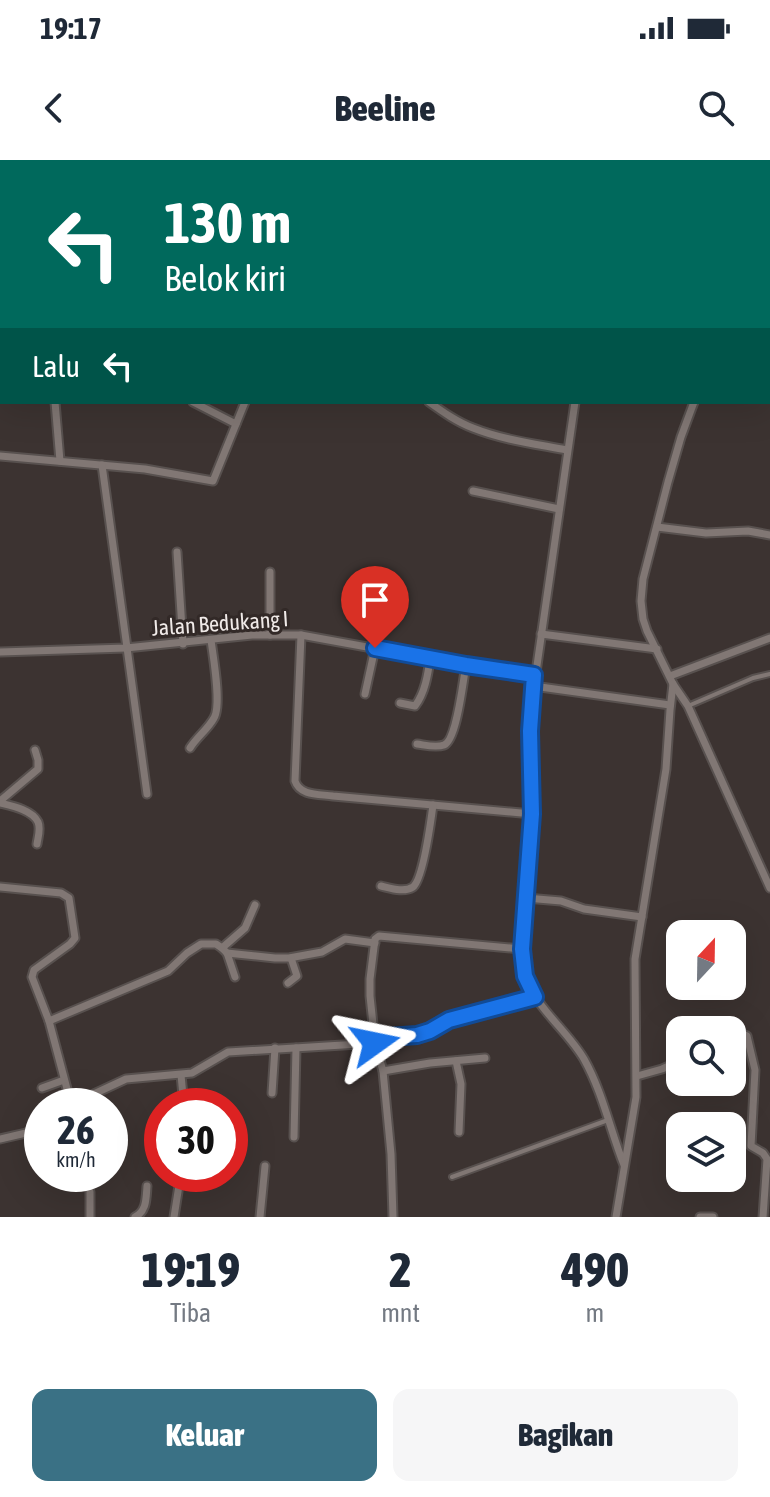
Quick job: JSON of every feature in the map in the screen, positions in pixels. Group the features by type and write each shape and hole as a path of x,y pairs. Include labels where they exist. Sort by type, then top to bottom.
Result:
{"street":[{"path":"55,404 60,461"},
{"path":"197,404 236,424"},
{"path":"0,456 145,469 213,481 244,404"},
{"path":"432,404 472,428 567,450"},
{"path":"575,404 534,675 530,731 532,814 522,949 525,976 535,997 583,1058 602,1099 624,1165"},
{"path":"693,404 675,456 643,579 641,601 645,624 688,706 770,888"},
{"path":"102,465 147,794"},
{"path":"473,491 559,509"},
{"path":"657,527 706,533 748,531 770,535"},
{"path":"177,552 183,644"},
{"path":"270,572 270,635"},
{"path":"541,634 657,649"},
{"path":"301,635 295,781 298,789 333,796 532,814"},
{"name":"Jalan Bedukang I","path":"0,652 126,648 301,635 534,675"},
{"path":"672,680 770,638"},
{"path":"190,748 217,712 211,640"},
{"path":"365,694 375,648"},
{"path":"400,703 417,704 430,659"},
{"path":"417,744 440,746 449,740 454,730 466,665"},
{"path":"616,1217 635,1115 635,971 666,769 672,680"},
{"path":"533,686 670,705"},
{"path":"0,802 38,769 35,750"},
{"path":"0,802 35,818 39,828 37,844"},
{"path":"381,886 400,889 416,884 433,805"},
{"path":"0,887 61,893 69,898 75,938 40,964 32,977 49,1021 66,1088"},
{"path":"526,898 561,901 584,909 642,917"},
{"path":"224,950 245,928 255,905"},
{"path":"393,1217 383,1071 375,1040 370,979 375,939 379,936 522,949"},
{"path":"49,1021 168,971 201,944 216,944 224,950 275,958 291,958 322,952 345,939 375,943"},
{"path":"224,950 235,977"},
{"path":"288,983 297,976 291,958"},
{"path":"107,1088 126,1079 181,1075 200,1070 228,1052 417,1035 449,1020 535,997"},
{"path":"746,1036 755,1070 751,1146 767,1159 763,1217"},
{"path":"272,1093 275,1048"},
{"path":"294,1137 296,1048"},
{"path":"383,1071 485,1058"},
{"path":"456,1061 461,1084 459,1132"},
{"path":"637,1076 666,1067"},
{"path":"181,1075 182,1088"},
{"path":"42,1088 64,1080"},
{"path":"0,1139 24,1133"},
{"path":"260,1217 265,1166"},
{"path":"90,1192 90,1217"},
{"path":"138,1217 146,1203 147,1192"},
{"path":"174,1217 178,1192"},
{"path":"700,1217 713,1217"}],"lane":[{"path":"688,706 753,678 770,674"},
{"path":"452,1177 609,1120"}],"route":[{"path":"375,648 534,675 530,731 532,814 522,965 526,982 535,997 449,1020 417,1035 374,1038 375,1043"}]}
